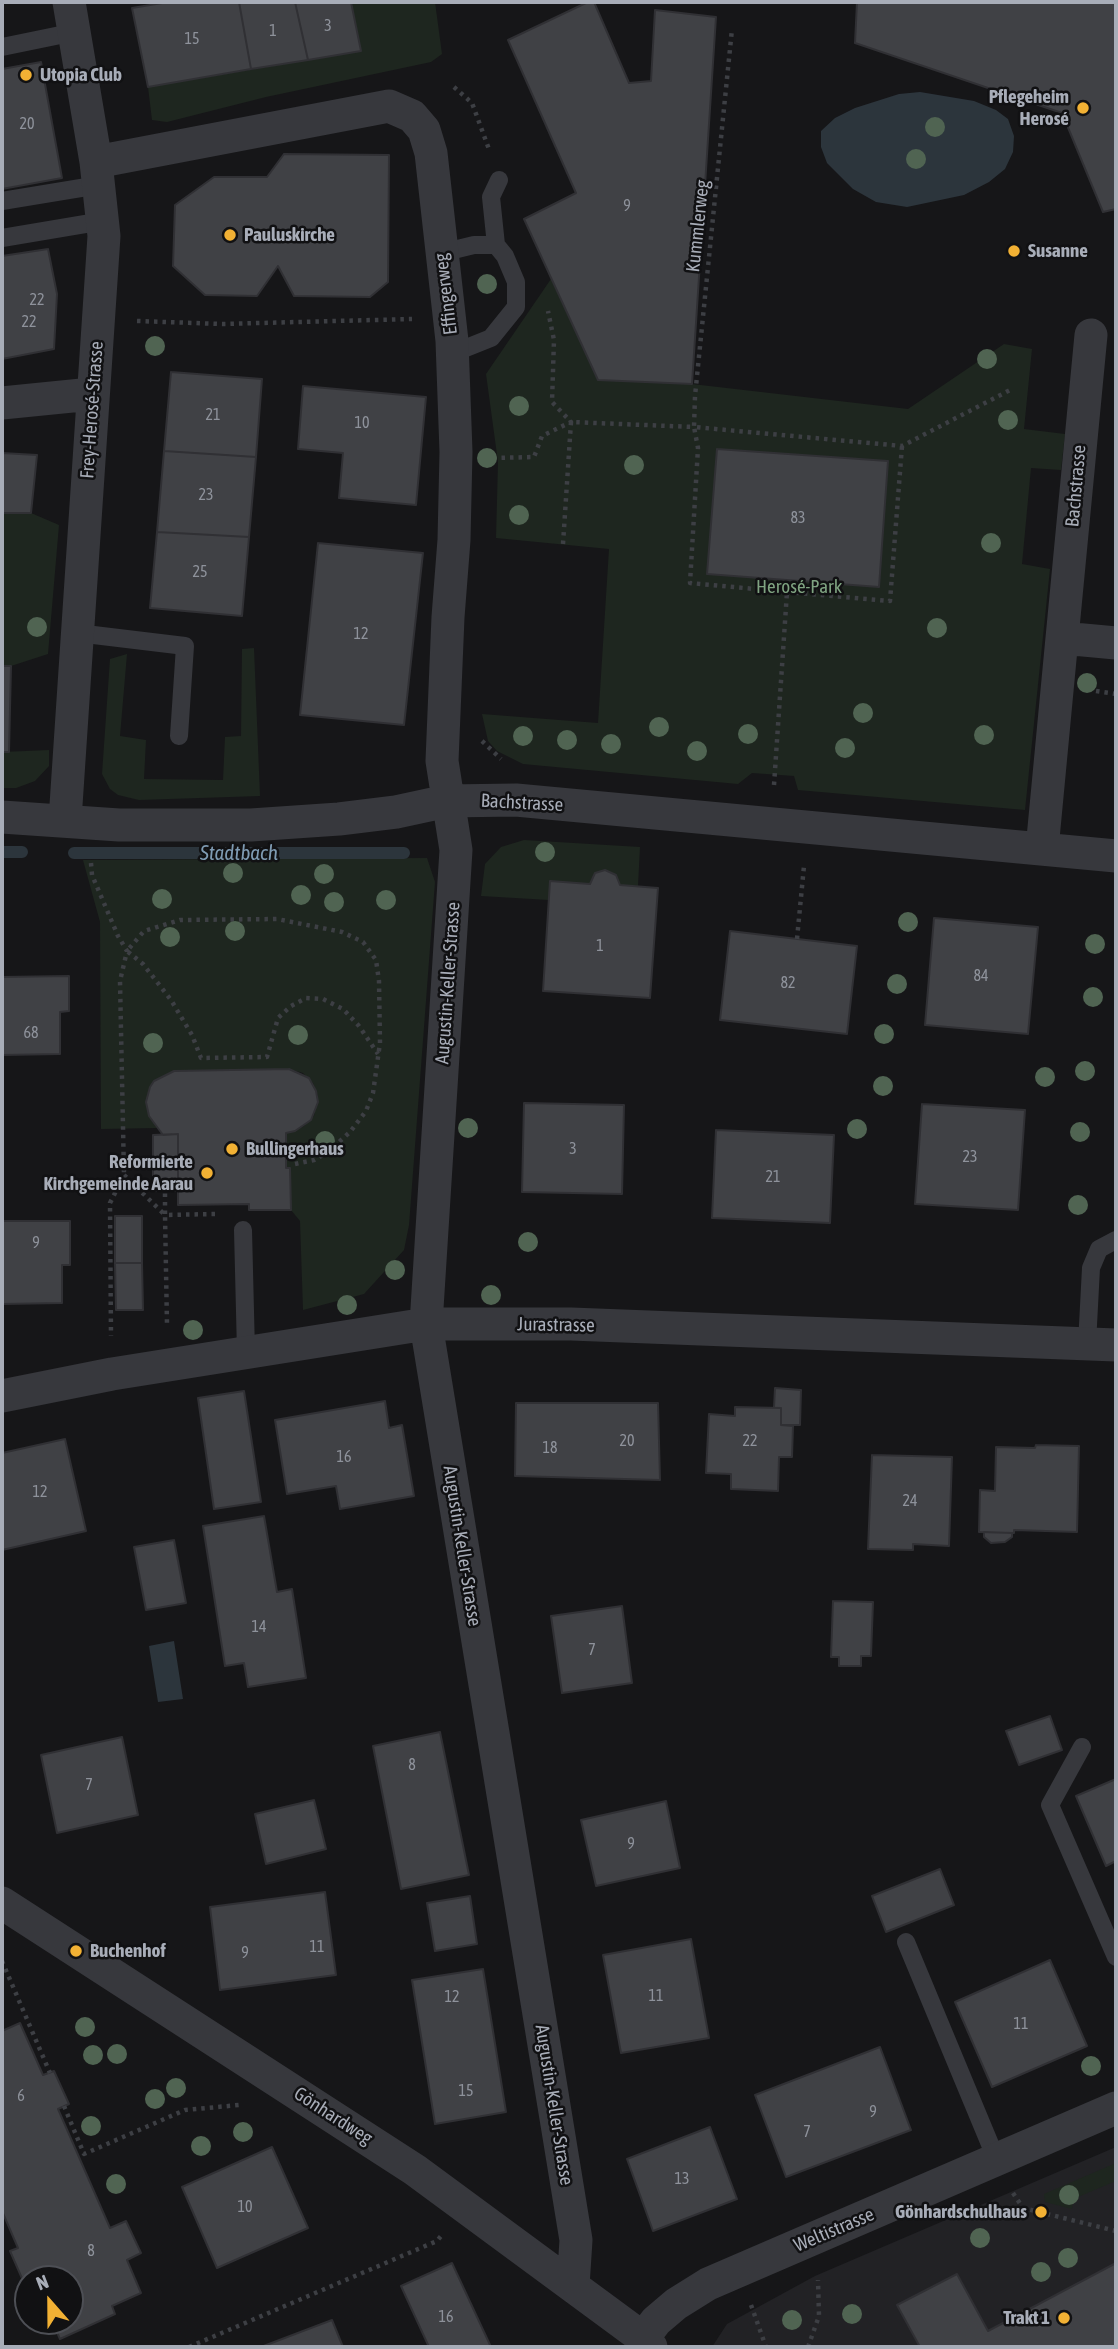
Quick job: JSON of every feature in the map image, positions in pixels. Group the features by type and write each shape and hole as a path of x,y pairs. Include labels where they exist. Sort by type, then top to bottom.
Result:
{"street":[{"name":"Frey-Herosé-Strasse","path":"65,820 104,236 98,174 72,17"},
{"name":"Effingerweg","path":"98,174 389,106 412,116 424,130 431,153 450,318 456,477 442,761 447,801"},
{"name":"Bachstrasse","path":"1042,849 1091,335"},
{"path":"2,403 92,394"},
{"path":"1062,638 1116,643"},
{"name":"Bachstrasse","path":"2,817 119,825 251,825 339,819 396,812 447,801 516,800 1116,856"},
{"name":"Augustin-Keller-Strasse","path":"447,801 456,850 426,1324 576,2240 573,2286"},
{"name":"Jurastrasse","path":"2,1396 112,1374 426,1324 571,1324 1102,1345"},
{"name":"Gönhardweg","path":"2,1903 415,2170 647,2343"},
{"name":"Weltistrasse","path":"647,2343 656,2321 676,2304 708,2284 1116,2108"}],"lane":[{"path":"2,47 72,17"},
{"path":"2,201 98,174"},
{"path":"451,354 491,338 516,307 516,282 505,256 496,245 491,197 499,180"},
{"path":"2,238 103,221"},
{"path":"441,253 474,245 496,245"},
{"path":"77,633 185,646 179,736"},
{"path":"243,1230 246,1352"},
{"path":"1102,1345 1091,1268 1099,1249 1116,1240"},
{"path":"1082,1746 1050,1805 1116,1957"},
{"path":"906,1942 998,2161"}],"path":[{"name":"Kummlerweg","path":"732,29 695,396 694,427 698,448 690,583 890,601 902,446"},
{"path":"126,320 222,324 450,318"},
{"path":"563,544 571,422 694,427 902,446 1012,390"},
{"path":"771,824 787,592"},
{"path":"479,732 481,741 498,757 510,763"},
{"path":"797,939 804,865"},
{"path":"92,875 118,936 127,951 143,964 171,1000 192,1035 201,1058 267,1057 278,1018 291,1006 306,998 323,999 343,1009 359,1026 378,1055"},
{"path":"112,1374 110,1203 124,1175 120,981 127,951 144,931 180,920 277,919 342,932 363,942 376,960 380,1043 373,1093 366,1111 328,1152 314,1160 295,1164"},
{"path":"168,1365 165,1163 177,1163"},
{"path":"124,1175 165,1215 226,1214"},
{"path":"2,1961 50,2073"},
{"path":"64,2106 84,2154 185,2110 243,2104"},
{"path":"998,2161 1009,2188 1023,2208 1116,2231"},
{"path":"189,2347 437,2241 463,2205"},
{"path":"808,2347 819,2316 818,2275"},
{"path":"748,2295 766,2347"}],"shaded area":[{"path":"920,92 974,101 996,110 1008,119 1014,136 1013,152 1005,169 989,182 964,195 907,207 876,202 853,189 827,163 821,147 821,131 835,118 855,108 899,94"},
{"path":"174,1641 183,1699 158,1702 149,1646"},
{"name":"Gönhardschulhaus","path":"1116,2147 1116,2347 712,2347 727,2324 815,2276"}],"green space":[{"path":"351,2 435,2 442,54 431,62 266,97 167,122 152,120 148,87 361,51"},
{"name":"Herosé-Park","path":"551,279 598,380 692,384 908,409 1004,344 1032,349 1024,429 1065,434 1061,470 1031,468 1022,564 1050,569 1025,810 798,790 794,776 752,773 738,784 523,764 497,751 488,741 482,714 598,723 609,549 496,538 498,462 486,374"},
{"path":"2,513 31,513 59,525 48,654 11,666 2,666"},
{"path":"254,648 260,796 139,800 118,795 110,789 102,774 110,659 127,654 120,736 146,740 144,779 223,780 225,737 241,736 242,649"},
{"path":"49,750 49,766 35,781 16,788 2,788 2,752"},
{"path":"524,840 640,847 638,886 620,885 616,875 605,870 595,873 590,884 551,881 549,900 481,896 485,864 501,847"},
{"path":"427,858 435,882 409,1225 404,1250 364,1294 303,1310 300,1221 291,1210 290,1169 286,1168 286,1133 304,1126 314,1116 318,1096 313,1083 303,1073 289,1069 174,1071 154,1081 148,1095 147,1109 157,1128 101,1129 100,922 83,860"},
{"path":"1116,2163 1116,2181 1073,2199 1072,2209 1045,2202 1044,2194"}],"building":[{"path":"168,2 239,2 251,69 148,87 132,8"},
{"path":"239,2 295,2 308,60 251,69"},
{"path":"295,2 351,2 361,51 308,60"},
{"path":"588,2 594,2 629,83 651,81 655,10 716,17 692,384 598,380 524,219 576,193 508,40"},
{"name":"Pflegeheim Herosé","path":"857,2 1116,2 1116,209 1103,212 1062,113 855,43"},
{"path":"41,62 62,178 2,189 2,69"},
{"path":"284,154 389,155 388,282 370,297 294,296 278,266 257,296 205,295 173,266 175,205 214,177 267,177"},
{"path":"48,249 57,294 54,349 2,359 2,256"},
{"path":"171,372 262,379 256,457 164,451"},
{"path":"303,386 426,397 416,505 339,498 343,453 298,449"},
{"path":"717,449 888,461 879,587 707,574"},
{"path":"164,451 256,457 249,537 157,532"},
{"path":"2,453 37,455 31,513 2,513"},
{"path":"157,532 249,537 242,616 150,608"},
{"path":"318,543 423,553 404,725 300,715"},
{"path":"2,666 11,666 9,752 2,752"},
{"path":"605,870 616,875 620,885 658,888 650,998 543,991 550,881 590,884 595,873"},
{"path":"934,918 1038,927 1028,1034 925,1025"},
{"path":"730,931 857,946 847,1034 720,1020"},
{"path":"69,976 69,1011 60,1012 60,1054 2,1055 2,977"},
{"name":"Bullingerhaus","path":"289,1069 309,1078 318,1102 311,1120 295,1131 286,1133 286,1168 290,1168 291,1210 249,1210 249,1204 178,1205 178,1134 163,1135 149,1116 146,1102 154,1081 174,1071"},
{"path":"524,1103 624,1105 622,1194 522,1192"},
{"path":"922,1104 1025,1110 1018,1210 915,1204"},
{"path":"716,1130 834,1135 830,1223 712,1218"},
{"path":"178,1134 178,1191 153,1191 153,1135"},
{"path":"115,1216 142,1216 142,1263 115,1263"},
{"path":"2,1221 70,1221 70,1265 62,1265 62,1303 2,1304"},
{"path":"115,1263 142,1263 143,1310 116,1310"},
{"path":"775,1388 801,1390 800,1425 781,1425 781,1408 774,1408"},
{"path":"244,1391 261,1502 214,1509 198,1398"},
{"path":"385,1401 389,1428 402,1425 414,1496 340,1509 336,1486 287,1494 275,1420"},
{"path":"516,1403 658,1403 660,1480 515,1476"},
{"path":"735,1407 781,1408 781,1425 793,1426 792,1457 779,1457 778,1491 731,1489 731,1474 706,1473 709,1414 735,1416"},
{"path":"65,1439 86,1531 2,1550 2,1453"},
{"path":"1036,1445 1079,1446 1077,1532 979,1532 980,1490 995,1491 996,1447 1035,1448"},
{"path":"872,1455 952,1457 949,1546 913,1544 913,1550 868,1549"},
{"path":"264,1516 277,1592 292,1589 306,1678 248,1687 244,1663 225,1666 203,1526"},
{"path":"984,1532 1012,1533 1012,1537 1005,1542 991,1543 984,1537"},
{"path":"174,1540 186,1603 146,1610 134,1547"},
{"path":"833,1601 873,1602 871,1656 861,1656 861,1666 839,1666 839,1657 831,1657"},
{"path":"622,1606 632,1683 562,1693 551,1616"},
{"path":"1050,1716 1062,1750 1019,1765 1006,1731"},
{"path":"440,1732 469,1875 401,1889 373,1746"},
{"path":"122,1737 138,1815 57,1833 41,1755"},
{"path":"1116,1779 1116,1861 1106,1866 1076,1796"},
{"path":"314,1800 326,1849 266,1864 255,1814"},
{"path":"666,1801 680,1868 596,1886 581,1820"},
{"path":"940,1869 954,1905 886,1932 872,1896"},
{"path":"325,1892 336,1975 220,1990 210,1907"},
{"path":"470,1896 477,1944 435,1951 427,1903"},
{"path":"691,1939 709,2038 621,2053 603,1955"},
{"path":"1050,1960 1087,2046 992,2087 955,2002"},
{"path":"483,1969 506,2112 435,2124 412,1980"},
{"path":"20,2023 43,2075 54,2071 69,2104 58,2109 110,2228 126,2221 141,2253 127,2260 141,2293 112,2306 115,2314 84,2328 84,2265 16,2265 10,2251 18,2248 2,2211 2,2031"},
{"path":"880,2047 911,2130 786,2177 755,2095"},
{"path":"710,2127 737,2199 653,2231 627,2159"},
{"path":"272,2147 308,2228 217,2268 182,2187"},
{"path":"452,2263 491,2347 429,2347 401,2286"},
{"name":"Trakt 1","path":"1116,2263 1116,2347 920,2347 897,2305 957,2274 988,2331"},
{"path":"332,2320 343,2347 261,2347"}],"waterway":[{"name":"Stadtbach","path":"2,852 22,852"},
{"name":"Stadtbach","path":"74,853 404,853"}],"place":[{"name":"Utopia Club","path":"26,75"},
{"name":"Pflegeheim Herosé","path":"1083,108"},
{"name":"Pauluskirche","path":"230,235"},
{"name":"Susanne","path":"1014,251"},
{"name":"Bullingerhaus","path":"232,1149"},
{"name":"Reformierte Kirchgemeinde Aarau","path":"207,1173"},
{"name":"Buchenhof","path":"76,1951"},
{"name":"Gönhardschulhaus","path":"1041,2212"},
{"name":"Trakt 1","path":"1064,2318"}]}
